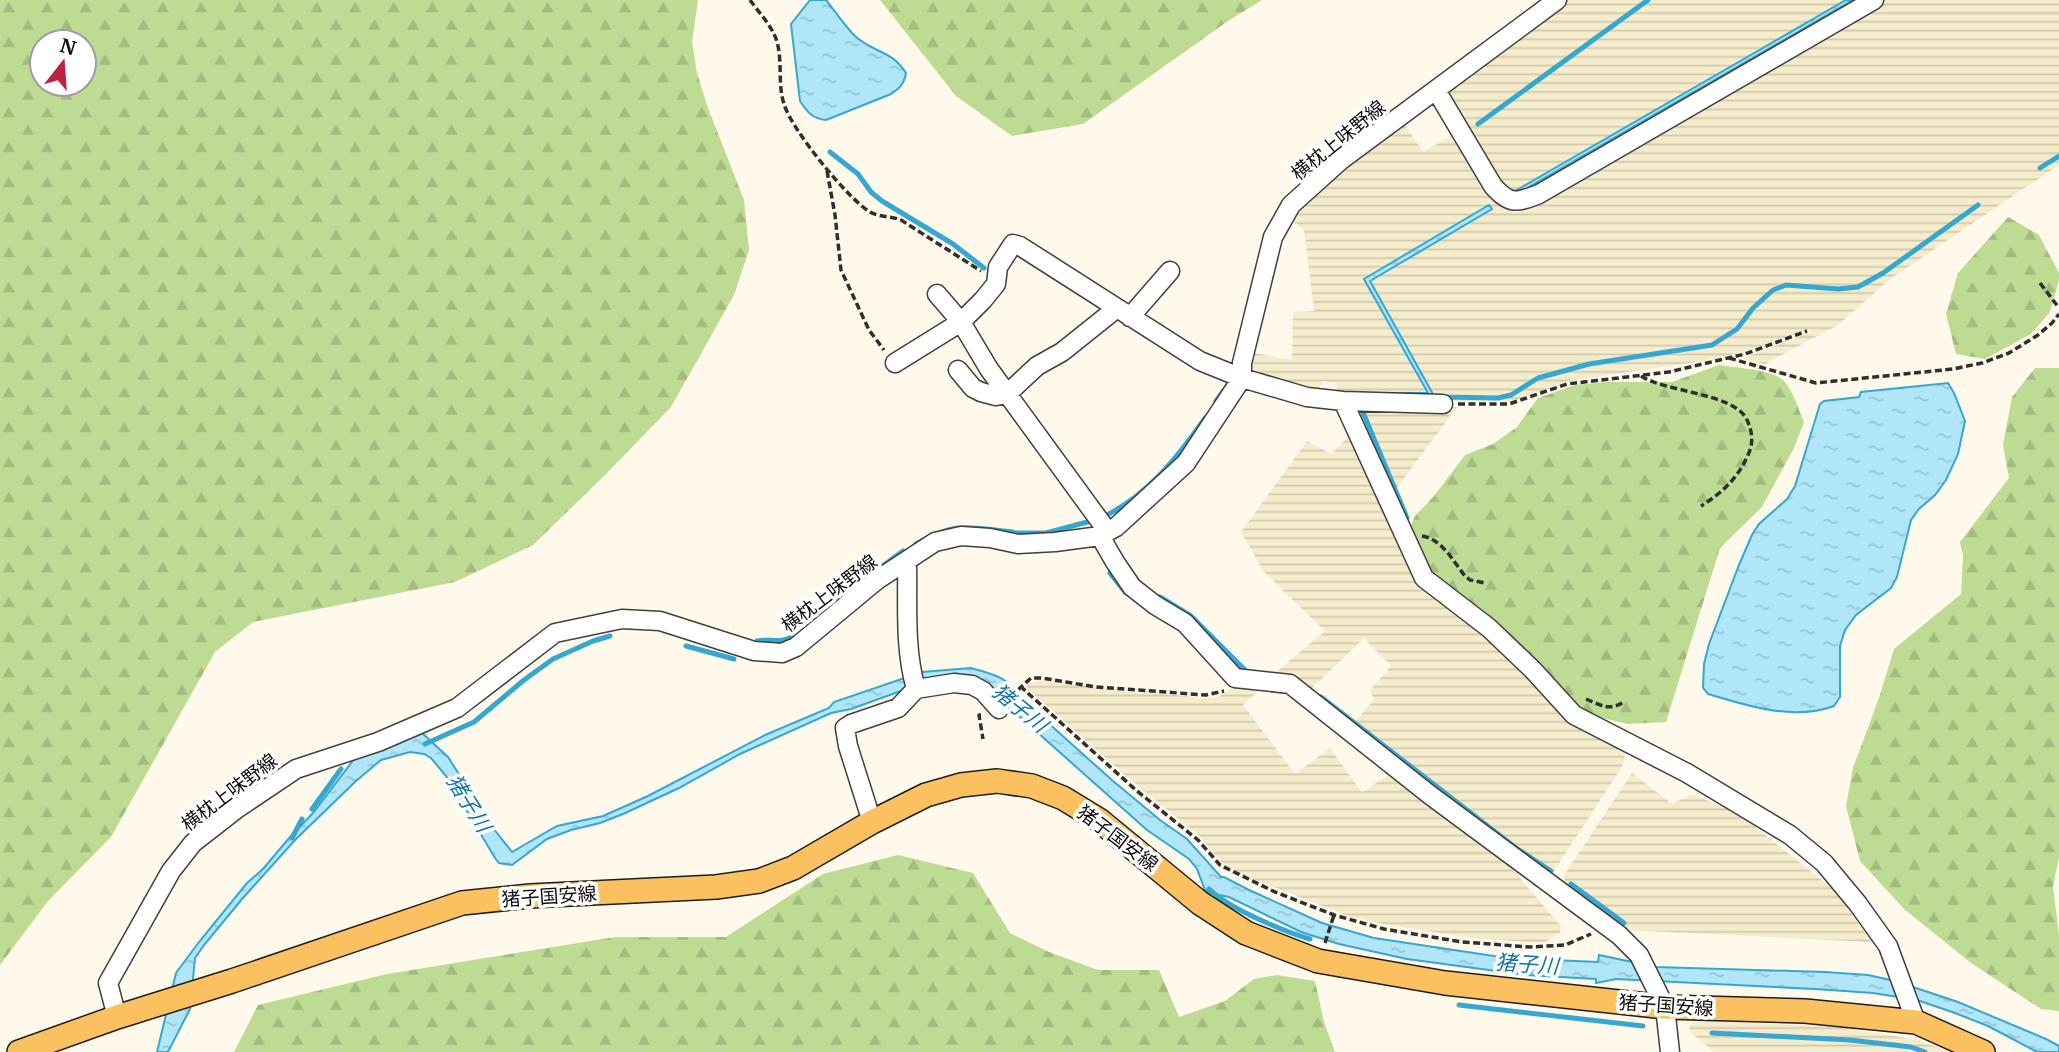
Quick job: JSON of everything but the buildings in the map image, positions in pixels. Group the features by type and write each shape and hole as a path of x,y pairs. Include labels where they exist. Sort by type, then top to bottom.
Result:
{"main road":[{"name":"猪子国安線","path":"19,1052 462,903 530,896 716,887 759,881 793,868 872,822 926,795 961,785 997,781 1032,786 1063,798 1099,820 1200,903 1246,933 1318,961 1445,983 1665,1007 1805,1010 1916,1021 1983,1052"}],"street":[{"name":"横枕上味野線","path":"117,1017 108,983 171,871 193,843 238,808 296,769 378,742 457,708 555,633 622,619 645,619 660,621 754,651 782,653 796,647 877,580 935,542 961,536 1018,544 1104,534 1116,527 1186,463 1242,378 1242,363 1273,237 1291,205 1341,160 1557,0"},
{"path":"1436,90 1493,186 1505,198 1520,201 1539,194 1874,0"},
{"path":"895,363 961,322 983,300 997,282 998,267 1013,244 1200,361 1242,378 1307,397 1343,401 1443,404"},
{"path":"958,370 973,388 981,392 996,396 1007,394 1037,366 1124,312 1170,271"},
{"path":"937,294 961,322 989,369 1104,534 1115,562 1132,587 1185,623 1235,678 1290,684 1430,794 1619,934 1639,955 1665,1007 1670,1052"},
{"path":"1343,401 1424,578 1489,628 1533,670 1574,715 1687,773 1790,835 1824,863 1888,946 1916,1021"},
{"path":"907,562 907,614 911,670 916,689"},
{"path":"872,822 845,728 898,708 916,689 954,683 972,685 983,691 999,709"}],"path":[{"path":"751,0 778,44 784,105 796,128 826,169 856,201 873,214 901,220 997,282"},
{"path":"826,169 835,215 841,270 869,330 895,363"},
{"path":"2040,284 2059,308"},
{"path":"1729,358 1816,383 1953,369 1982,363 2009,353 2038,335 2059,314"},
{"path":"1443,404 1509,404 1567,384 1669,372 1729,358 1807,331"},
{"path":"1639,375 1734,406 1746,418 1752,434 1751,450 1745,464 1730,484 1700,506"},
{"path":"1403,535 1430,537 1445,550 1469,580 1485,583"},
{"path":"983,739 979,716 999,709 1031,678 1096,687 1206,695 1228,689 1235,678"},
{"path":"1020,686 1138,791 1198,840 1220,865 1275,892 1334,915 1384,929 1462,942 1530,947 1565,945 1608,926"},
{"path":"1560,700 1579,697 1608,708 1614,708 1624,702"},
{"path":"1318,961 1334,915"}],"shaded area":[{"path":"1566,0 1867,0 1528,194 1505,193 1449,98 1448,89"},
{"path":"1883,0 2059,0 2059,165 1890,279 1838,325 1765,364 1742,359 1811,332 1810,329 1746,351 1704,361 1568,381 1514,401 1432,402 1343,395 1337,391 1337,383 1322,381 1320,390 1312,390 1275,379 1254,369 1254,353 1292,360 1293,312 1314,311 1304,230 1291,219 1321,185 1403,122 1423,152 1456,133 1492,191 1515,213"},
{"path":"1354,404 1381,405 1457,407 1393,493"},
{"path":"1351,434 1411,572 1424,586 1625,753 1623,765 1550,877 1351,726 1374,700 1370,690 1391,666 1364,638 1308,692 1273,675 1325,631 1264,572 1241,532 1307,441 1331,454"},
{"path":"1039,680 1201,698 1218,697 1236,685 1262,688 1243,705 1295,774 1330,748 1362,792 1393,772 1499,854 1561,926 1560,933 1543,943 1473,938 1388,925 1350,917 1243,875 1221,862 1199,836 1119,770 1026,687 1027,684"},
{"path":"1632,773 1672,804 1693,794 1742,816 1835,891 1872,942 1625,930 1565,887 1564,875"},
{"path":"1693,1021 1840,1027 1913,1039 1952,1052 1714,1052 1691,1033 1689,1028"}],"green space":[{"path":"0,0 698,0 692,42 697,73 744,200 749,250 734,295 671,407 533,545 455,582 253,622 215,652 111,837 48,901 0,965"},
{"path":"880,0 1262,0 1083,124 1012,136 956,96"},
{"path":"2008,217 2039,235 2059,273 2050,312 2031,334 1985,359 1956,354 1946,314 1958,273"},
{"path":"1719,365 1763,371 1784,381 1804,422 1794,448 1762,507 1720,548 1666,722 1628,724 1598,717 1581,710 1519,643 1430,571 1409,531 1415,516 1465,455 1493,444 1517,427 1538,398 1575,385 1672,382"},
{"path":"2035,368 2059,368 2059,857 2053,887 2059,935 2059,1011 2041,1009 1971,963 1904,909 1860,861 1846,806 1853,768 1894,649 1961,594 1963,556 1960,542 2009,478 2003,445 2012,397"},
{"path":"898,855 973,873 1010,933 1049,952 1098,970 1159,970 1179,1017 1225,1001 1254,979 1277,975 1315,981 1324,1022 1335,1052 234,1052 258,1005 387,974 615,937 726,937 823,874"}],"water":[{"path":"810,0 826,0 854,35 894,59 906,73 899,88 891,94 826,120 808,112 800,101 791,24"},
{"path":"1846,0 1853,0 1517,194 1515,191"},
{"path":"1489,205 1492,209 1370,281 1434,396 1351,393 1428,393 1364,279"},
{"path":"1948,383 1965,421 1958,454 1946,480 1911,520 1897,577 1891,588 1856,615 1845,630 1840,646 1840,697 1834,706 1787,712 1755,707 1708,694 1703,688 1704,664 1739,565 1759,524 1787,499 1795,486 1820,404 1824,401 1859,397 1861,392"},
{"path":"971,668 999,677 1011,685 1019,697 1113,781 1187,839 1221,877 1322,923 1374,938 1507,958 1598,962 1599,955 1656,967 1868,975 1958,1002 2046,1039 2059,1046 2059,1052 2037,1052 1988,1026 1955,1013 1917,1000 1873,993 1616,979 1596,983 1596,979 1526,975 1407,959 1339,944 1301,932 1229,897 1205,890 1197,869 1189,859 1147,830 992,692 909,688 851,709 831,713 740,754 679,788 623,814 547,839 512,865 499,863 495,858 446,776 431,758 410,752 381,760 295,840 204,945 195,958 190,1009 169,1050 157,1052 176,973 247,883 313,813 358,754 421,732 448,757 493,828 512,852 557,826 603,816 648,796 765,735 829,708 834,702 922,672"}],"waterway":[{"path":"1478,124 1648,0"},
{"path":"830,152 858,174 871,192 882,201 953,244 984,268"},
{"path":"2040,168 2059,156"},
{"path":"1441,397 1498,398 1511,395 1538,378 1589,364 1712,345 1737,329 1753,308 1773,290 1786,285 1838,289 1858,287 1883,273 1978,205"},
{"path":"1216,401 1227,386"},
{"path":"1362,410 1407,518"},
{"path":"1103,517 1147,487 1184,447 1205,418"},
{"path":"1016,533 1046,533 1091,521"},
{"path":"916,544 930,536 953,529 1013,532"},
{"path":"884,565 903,551"},
{"path":"1110,573 1125,592"},
{"path":"1160,597 1191,616 1247,672"},
{"path":"425,744 474,722 553,659 610,636"},
{"path":"757,641 792,637"},
{"path":"686,646 734,659"},
{"path":"1321,697 1516,848 1551,871"},
{"path":"312,809 341,769"},
{"name":"猪子川","path":"292,838 302,819"},
{"path":"1571,884 1624,923"},
{"path":"1209,889 1243,911 1310,939"},
{"path":"1459,1005 1643,1026"},
{"path":"1712,1033 1850,1040 1911,1047 1925,1052"}]}
